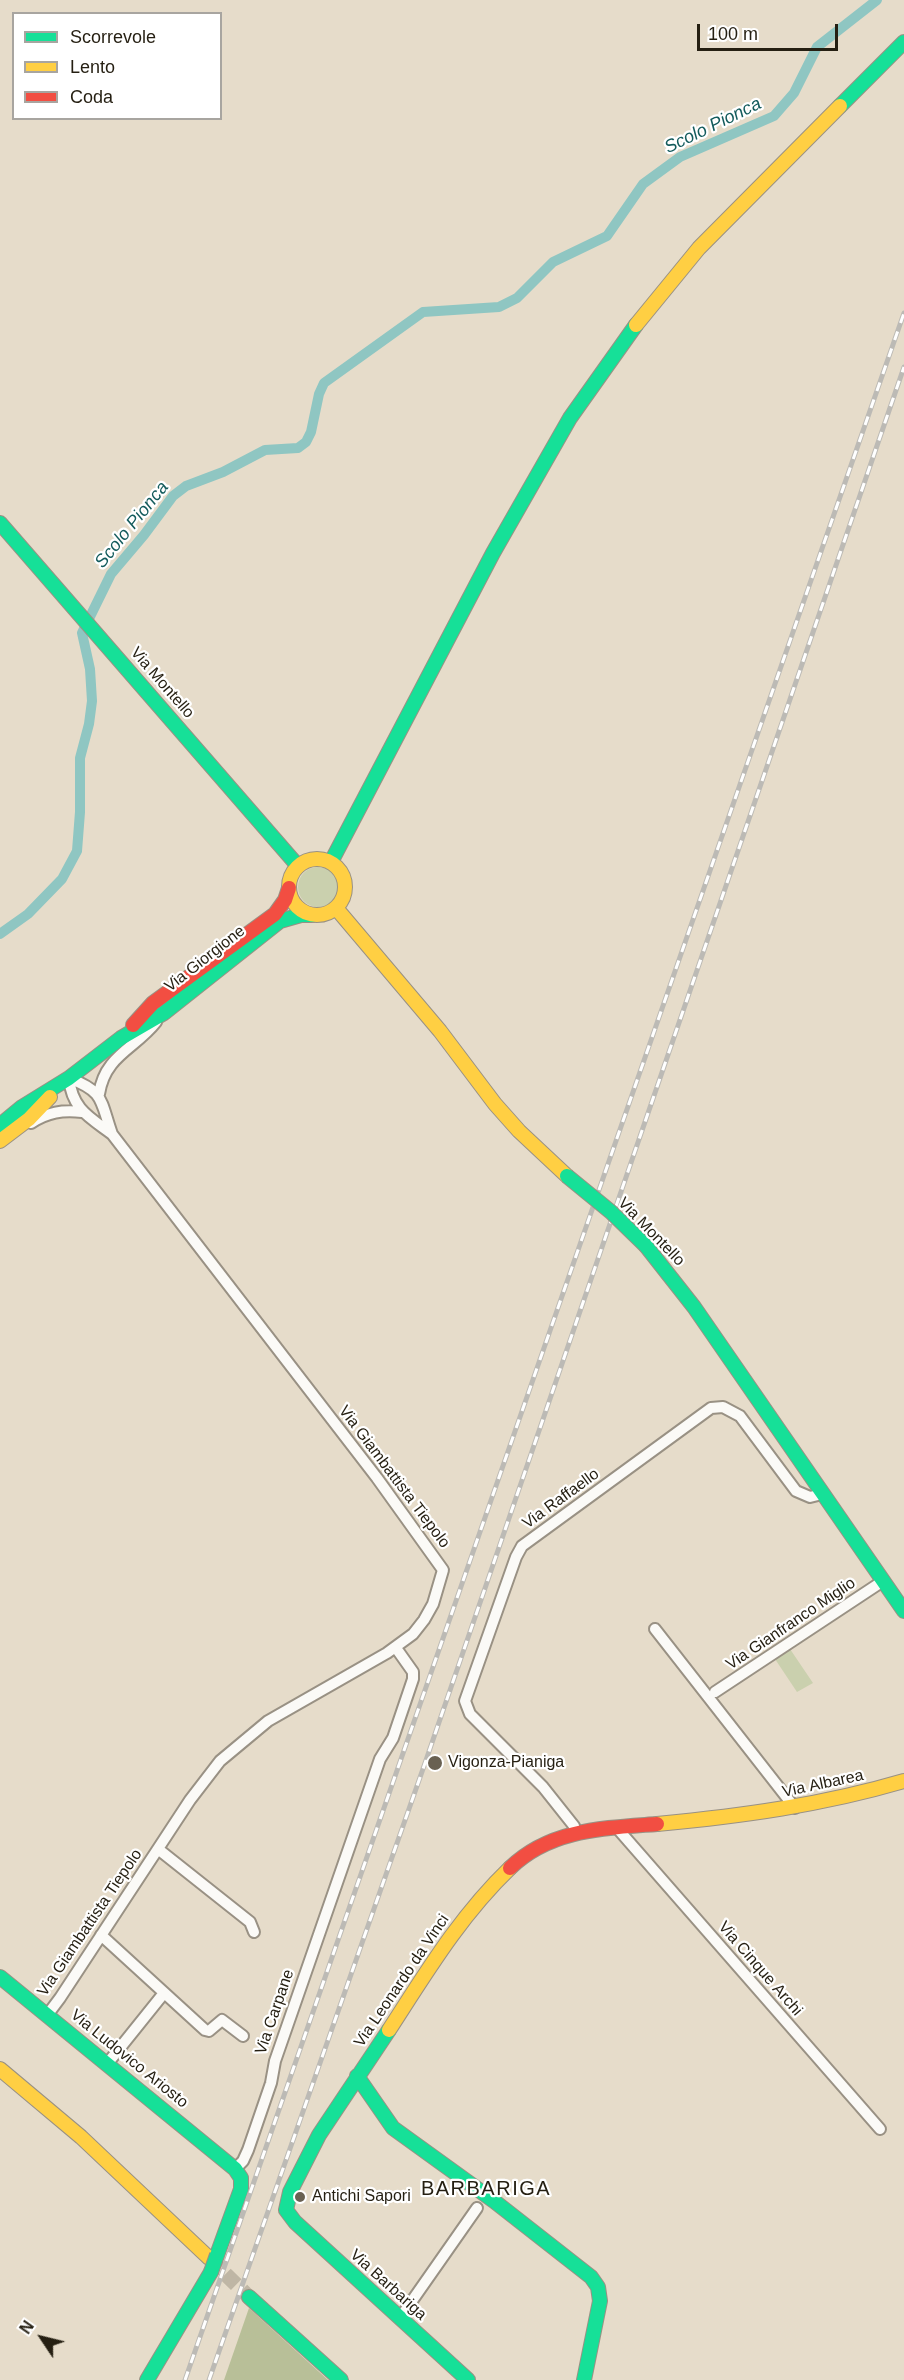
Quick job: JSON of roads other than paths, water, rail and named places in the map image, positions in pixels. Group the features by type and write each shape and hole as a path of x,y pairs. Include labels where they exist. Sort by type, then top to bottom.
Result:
{"street":[{"path":"331,862 499,543 570,418 601,372 662,291 699,248 904,42"},
{"name":"Via Montello","path":"0,523 298,866"},
{"path":"314,859 331,862 343,875 346,887 343,899 336,908 322,915 312,915 298,908 289,888 292,874 298,866 314,859"},
{"name":"Via Giorgione","path":"121,1038 153,1003 275,914 285,900 289,888"},
{"name":"Via Montello","path":"336,908 440,1031 495,1104 519,1131 646,1246 694,1307 904,1611"},
{"name":"Via Giorgione","path":"0,1125 22,1107 69,1078 121,1038 164,1013 280,921 301,915 312,915"},
{"path":"69,1078 83,1083 99,1094 101,1082 110,1064 150,1029 164,1013"},
{"name":"Via Giorgione","path":"0,1141 29,1119 69,1078"},
{"name":"Via Giambattista Tiepolo","path":"48,2014 206,1777 234,1748 268,1721 396,1648 413,1634 433,1604 443,1570 377,1478 112,1134 82,1112 73,1101 69,1078"},
{"name":"Via Giambattista Tiepolo","path":"99,1094 112,1134"},
{"path":"0,1147 47,1113 64,1110 82,1112"},
{"name":"Via Raffaello","path":"576,1833 574,1826 543,1787 470,1714 465,1701 522,1546 711,1408 723,1407 740,1416 796,1491 810,1497 822,1494"},
{"name":"Via Gianfranco Miglio","path":"715,1692 884,1581"},
{"path":"654,1629 795,1808"},
{"name":"Via Carpane","path":"236,2169 248,2150 271,2083 275,2061 380,1759 393,1738 413,1679 413,1672 396,1648"},
{"name":"Via Albarea","path":"748,1814 795,1808 857,1795 904,1781"},
{"name":"Via Leonardo da Vinci","path":"287,2214 286,2207 291,2192 309,2152 357,2076 446,1941 476,1904 514,1864 534,1849 576,1833 748,1814"},
{"name":"Via Cinque Archi","path":"617,1827 880,2129"},
{"name":"Via Giambattista Tiepolo","path":"158,1849 250,1922 254,1932"},
{"path":"101,1935 205,2031 209,2031 222,2020 243,2036"},
{"name":"Via Ludovico Ariosto","path":"0,1977 236,2169"},
{"path":"108,2064 164,1992"},
{"path":"0,2069 81,2137 213,2261"},
{"path":"357,2076 393,2128 494,2201 591,2277 598,2287 600,2301 584,2380"},
{"path":"147,2380 213,2261 241,2189 241,2178 236,2169"},
{"path":"400,2318 477,2208"},
{"name":"Via Barbariga","path":"287,2214 468,2380"},
{"path":"249,2297 341,2380"}],"waterway":[{"name":"Scolo Pionca","path":"0,934 28,914 62,879 77,851 80,758 89,724 92,701 90,669 82,633 111,574 173,496 186,486 223,472 265,450 298,448 306,442 311,432 319,394 324,383 423,312 499,307 517,298 553,262 607,236 643,184 680,157 774,116 794,93 817,47 877,0"}],"tunnel":[{"path":"209,2258 249,2297"}],"railway":[{"path":"185,2380 904,313"},
{"path":"209,2380 424,1766 904,367"}],"place":[{"name":"Vigonza-Pianiga","path":"435,1763"},
{"name":"Antichi Sapori","path":"300,2197"}],"district":[{"name":"BARBARIGA","path":"486,2189"}]}
